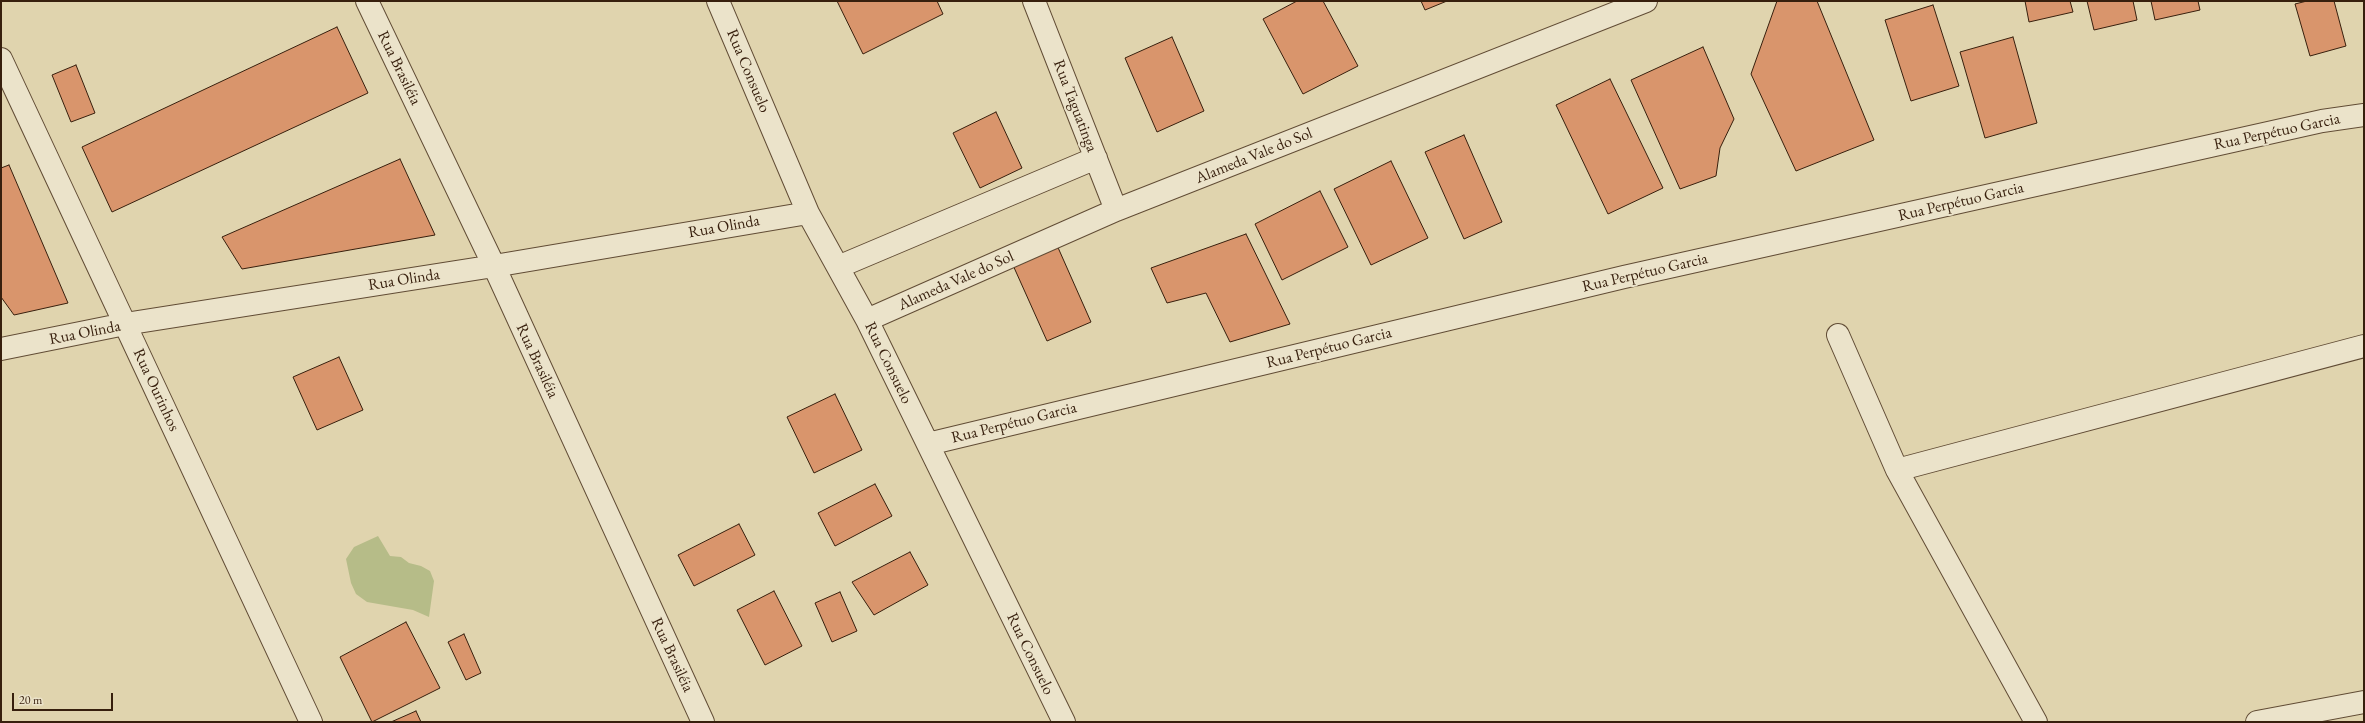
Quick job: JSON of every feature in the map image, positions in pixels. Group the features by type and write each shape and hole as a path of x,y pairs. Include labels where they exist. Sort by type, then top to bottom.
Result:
{"street":[{"name":"Rua Brasiléia","path":"367,1 494,266 703,722"},
{"name":"Rua Consuelo","path":"718,1 808,213 867,320 1064,722"},
{"name":"Rua Taguatinga","path":"1034,1 1116,210"},
{"name":"Alameda Vale do Sol","path":"867,320 1116,210 1646,1"},
{"name":"Rua Ourinhos","path":"1,59 311,722"},
{"name":"Rua Perpétuo Garcia","path":"928,444 1632,275 2322,121 2364,115"},
{"path":"838,267 1096,158"},
{"name":"Rua Olinda","path":"1,349 126,324 494,266 808,213"},
{"path":"1838,335 1897,470 2036,722"},
{"path":"1897,470 2364,346"},
{"path":"2258,722 2364,702"}],"green space":[{"path":"378,536 390,556 401,557 409,563 421,566 430,571 434,581 429,617 413,610 367,602 356,594 351,583 346,559 354,547"}],"building":[{"path":"837,1 937,1 943,14 863,54"},
{"path":"1297,1 1323,1 1358,66 1303,94 1263,19"},
{"path":"1421,1 1447,1 1425,10"},
{"path":"1777,1 1817,1 1874,140 1796,171 1751,74"},
{"path":"2025,1 2070,1 2073,12 2029,22"},
{"path":"2087,1 2133,1 2137,20 2094,30"},
{"path":"2151,1 2198,1 2200,10 2155,20"},
{"path":"2307,1 2334,1 2346,46 2310,56 2295,4"},
{"path":"1933,5 1959,86 1911,101 1885,20"},
{"path":"337,27 368,93 112,212 82,147"},
{"path":"1172,37 1204,111 1157,132 1125,58"},
{"path":"2013,37 2037,123 1985,138 1960,52"},
{"path":"1703,47 1734,119 1720,148 1716,176 1680,189 1631,80"},
{"path":"76,65 95,113 71,122 52,75"},
{"path":"1610,79 1663,188 1608,214 1556,105"},
{"path":"996,112 1022,168 980,188 953,133"},
{"path":"1464,135 1502,222 1464,239 1425,152"},
{"path":"400,159 435,235 242,269 222,237"},
{"path":"1391,161 1428,238 1371,265 1334,189"},
{"path":"9,165 68,303 14,315 1,297 1,168"},
{"path":"1320,191 1348,247 1282,280 1255,224"},
{"path":"1246,234 1290,324 1230,342 1206,293 1167,303 1151,268"},
{"path":"1056,243 1091,322 1047,341 1012,263"},
{"path":"339,357 363,410 317,430 293,377"},
{"path":"835,394 862,450 814,473 787,417"},
{"path":"875,484 892,516 835,546 818,513"},
{"path":"739,524 755,555 694,586 678,555"},
{"path":"910,552 928,585 874,615 852,582"},
{"path":"774,591 802,646 765,665 737,610"},
{"path":"840,592 857,631 832,642 815,603"},
{"path":"406,622 440,688 372,722 340,657"},
{"path":"464,634 481,673 466,680 448,642"},
{"path":"416,711 421,722 391,722"}]}
